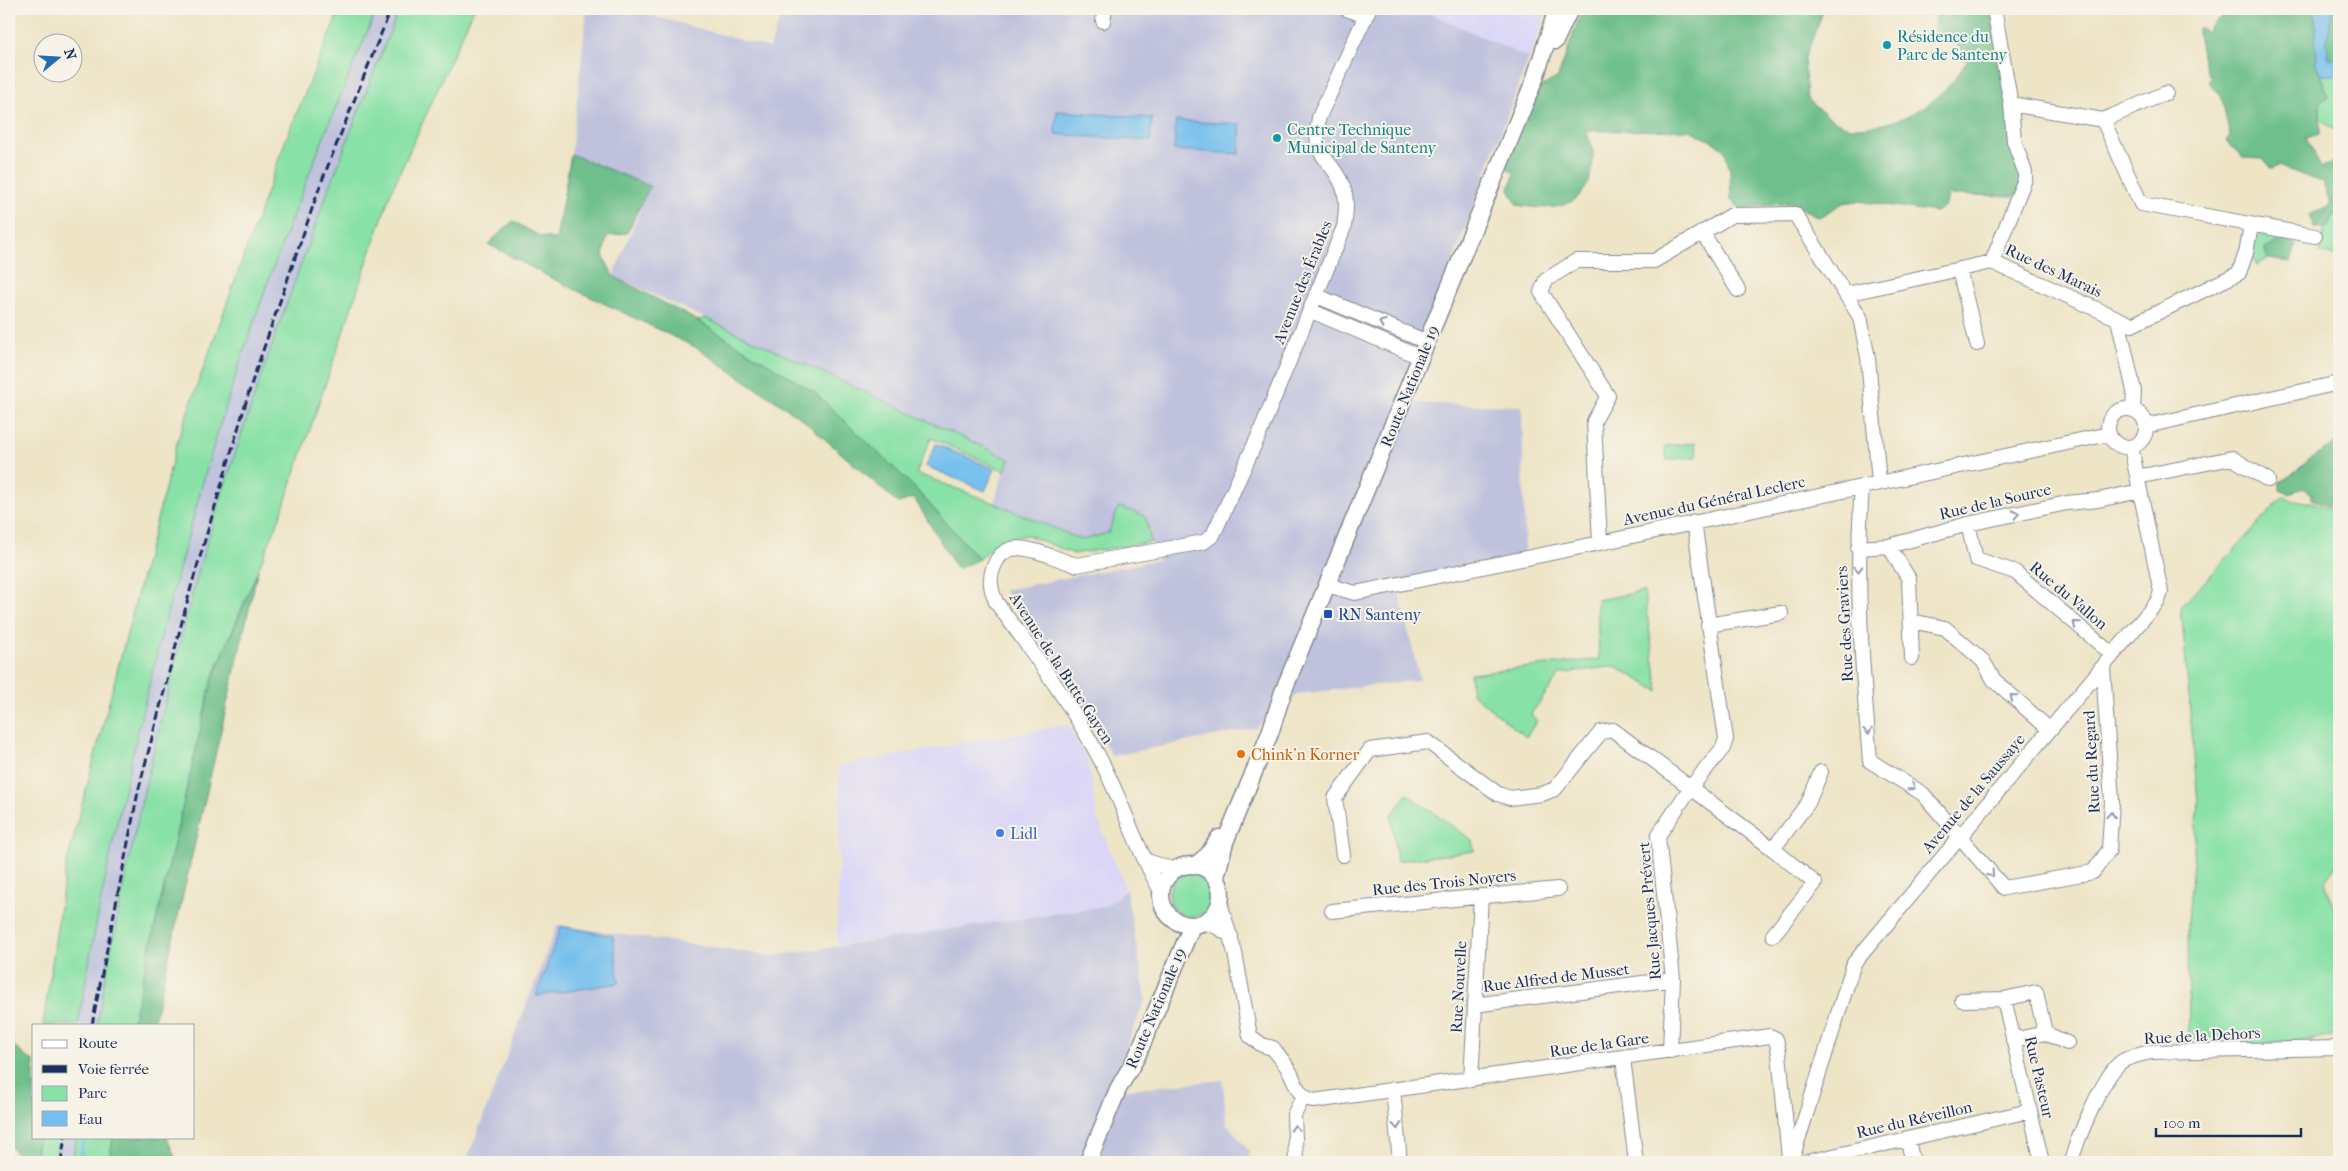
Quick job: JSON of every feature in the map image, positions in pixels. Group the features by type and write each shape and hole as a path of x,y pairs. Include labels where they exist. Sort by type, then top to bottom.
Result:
{"main road":[{"name":"Route Nationale 19","path":"1534,81 1557,9"},
{"name":"Route Nationale 19","path":"1216,877 1218,862 1225,842 1270,733 1283,692 1327,584 1534,81 1570,9"},
{"name":"Route Nationale 19","path":"1196,865 1208,855 1218,840 1269,716 1283,692"},
{"path":"1196,865 1208,870 1216,877 1220,887 1220,903 1213,916 1198,924 1173,921 1161,904 1161,891 1167,876 1183,866 1196,865"},
{"name":"Route Nationale 19","path":"1088,1162 1118,1089 1135,1038 1171,954 1174,943 1173,921"},
{"name":"Route Nationale 19","path":"1118,1089 1137,1056 1198,924"}],"street":[{"path":"1346,9 1367,12"},
{"name":"Rue des Marais","path":"1994,9 2011,104 2014,140 2025,172 2025,178 1992,262 2132,325 2239,273 2243,266 2251,225"},
{"name":"Avenue des Érables","path":"1223,513 1258,437 1344,227 1346,205 1342,185 1320,153 1316,137 1319,117 1367,12"},
{"path":"2011,104 2103,120 2166,93"},
{"path":"2103,120 2142,204 2315,236"},
{"path":"1600,543 1594,421 1608,396 1541,292 1546,280 1576,261 1654,262 1732,215 1795,214 1860,317 1868,358 1879,482"},
{"path":"1702,232 1738,290"},
{"path":"1846,294 1992,262"},
{"path":"1959,269 1978,344"},
{"path":"1317,296 1427,342"},
{"path":"1311,311 1420,357"},
{"path":"2118,319 2134,391 2133,410"},
{"path":"2146,426 2339,383"},
{"path":"2121,410 2133,410 2142,416 2146,426 2144,437 2131,447 2117,444 2109,434 2108,428 2112,417 2121,410"},
{"name":"Avenue du Général Leclerc","path":"1327,584 1355,593 1600,543 2109,434"},
{"path":"2131,447 2138,484"},
{"name":"Rue de la Source","path":"1858,548 1889,546 1968,524 2067,503 2098,500 2138,484 2232,458 2268,480"},
{"name":"Avenue de la Saussaye","path":"1790,1162 1854,963 2158,601 2161,592 2138,484"},
{"name":"Rue des Graviers","path":"1862,486 1858,548 1860,640 1870,761"},
{"name":"Avenue de la Butte Gayen","path":"1161,891 1144,860 1118,795 1083,728 996,602 989,584 991,572 998,558 1007,551 1018,548 1032,549 1064,562 1077,564 1204,542 1213,535 1223,513"},
{"name":"Rue Jacques Prévert","path":"1670,1051 1673,979 1658,836 1692,786 1723,748 1726,739 1694,522"},
{"name":"Rue du Vallon","path":"1968,524 1976,559 2015,572 2114,655"},
{"path":"1889,546 1909,579 1912,658"},
{"path":"1708,625 1781,613"},
{"path":"1911,621 1944,628 1983,661 1994,680 2049,729"},
{"name":"Rue du Regard","path":"1870,761 1923,794 2004,888 2093,872 2109,850 2112,801 2103,668"},
{"path":"1343,855 1335,798 1370,750 1428,742 1498,794 1510,798 1542,794 1555,789 1601,732 1614,730 1692,786 1815,883 1773,935"},
{"path":"1773,848 1808,803 1821,772"},
{"path":"1144,860 1175,870"},
{"name":"Rue des Trois Noyers","path":"1332,911 1558,888"},
{"name":"Rue Nouvelle","path":"1471,1080 1481,896"},
{"path":"1220,903 1231,936 1250,1036 1262,1045 1273,1048 1288,1069 1298,1091 1303,1097 1294,1115 1296,1162"},
{"path":"1198,924 1219,928 1231,936"},
{"name":"Rue Alfred de Musset","path":"1474,1005 1673,979"},
{"path":"1962,1000 2004,999 2036,992 2045,1033"},
{"name":"Rue Pasteur","path":"2004,999 2042,1162"},
{"path":"2013,1040 2045,1033 2067,1042"},
{"name":"Rue de la Gare","path":"1303,1097 1314,1101 1770,1036 1776,1039 1779,1052 1790,1162"},
{"name":"Rue de la Dehors","path":"2071,1162 2111,1071 2122,1061 2150,1052 2339,1048"},
{"path":"1623,1058 1636,1162"},
{"path":"1393,1089 1400,1162"},
{"name":"Rue du Réveillon","path":"1807,1162 2030,1111"},
{"path":"1907,1138 1913,1162"}],"shaded area":[{"path":"340,9 474,9 391,192 280,517 212,680 132,1024 43,1024 66,866 178,439 286,139"},
{"path":"587,9 627,9 770,48 783,9 1420,9 1529,58 1399,403 1522,406 1525,556 1397,585 1420,680 1298,694 1256,728 1112,756 1068,680 1004,590 1158,560 1151,542 1108,533 1082,540 994,503 1008,458 613,276 650,186 571,154"},
{"path":"1420,9 1548,9 1529,58"},
{"path":"1068,725 1088,760 1097,818 1126,890 1106,906 837,946 840,765"},
{"path":"1126,890 1146,998 1109,1091 1223,1080 1226,1123 1249,1151 1249,1162 466,1162 557,925 773,956 1106,906"},
{"path":"43,1138 113,1138 109,1162 35,1162"}],"green space":[{"path":"340,9 377,9 271,273 210,456 168,610 125,786 100,905 78,1024 43,1024 66,866 178,439 286,139"},
{"path":"399,9 474,9 391,192 280,517 212,680 132,1024 97,1024 120,901 138,819 205,548 240,438 283,314"},
{"path":"1582,9 1824,9 1804,60 1807,98 1833,120 1845,126 1856,127 1885,123 1913,113 1938,96 1959,74 1967,61 1954,39 1934,32 1936,9 1990,9 2024,178 2015,196 1948,195 1946,205 1936,212 1858,201 1843,203 1819,217 1791,203 1740,208 1731,200 1730,170 1724,148 1690,130 1587,131 1593,150 1592,170 1581,194 1572,202 1560,206 1547,208 1517,205 1509,189 1515,173 1505,167 1532,92 1558,77"},
{"path":"2236,9 2315,9 2316,64 2329,97 2320,102 2320,134 2306,138 2321,168 2339,159 2339,213 2334,215 2328,227 2314,228 2309,216 2331,204 2322,182 2278,166 2271,169 2263,159 2243,158 2227,141 2230,136 2221,95 2208,82 2211,78 2203,62 2197,32 2199,27 2206,32 2215,22"},
{"path":"2332,9 2339,9 2339,60 2328,58 2327,42"},
{"path":"2320,73 2329,75 2339,74 2339,134 2320,119 2320,102 2328,97"},
{"path":"571,154 650,186 627,233 607,236 603,255 613,276 698,321 814,392 912,485 979,559 957,569 914,498 898,503 802,419 697,348 553,279 488,244 513,221 541,237 556,239"},
{"path":"2339,213 2339,256 2320,253 2324,227 2328,227 2334,215"},
{"path":"2264,232 2283,235 2283,239 2265,249 2268,259 2257,265 2252,251 2256,239"},
{"path":"2283,239 2296,245 2291,262 2268,259 2264,249"},
{"path":"705,318 1009,459 1005,471 931,438 916,473 1082,540 1108,533 1119,507 1145,516 1151,542 1074,554 1028,535 1007,538 994,545 979,559 912,485 814,392 698,321"},
{"path":"2339,442 2339,446 2335,466 2339,505 2330,506 2311,499 2311,494 2303,488 2288,494 2280,490 2280,482 2291,476 2312,457"},
{"path":"1695,443 1697,457 1667,460 1665,446"},
{"path":"2283,497 2339,510 2339,862 2325,881 2336,916 2339,916 2339,1036 2189,1053 2188,921 2198,802 2181,607"},
{"path":"258,570 153,1024 132,1024 212,680"},
{"path":"1644,591 1658,691 1615,666 1560,674 1531,714 1537,721 1526,737 1472,694 1470,674 1599,659 1597,600"},
{"path":"1407,794 1472,840 1474,851 1397,861 1391,816"},
{"path":"1191,873 1203,877 1209,883 1213,895 1209,907 1203,913 1191,917 1179,913 1173,907 1169,895 1173,883 1179,877"},
{"path":"9,1041 26,1057 32,1060 32,1138 42,1138 38,1142 35,1162 24,1162 9,1145"},
{"path":"42,1138 59,1138 56,1162 35,1162 38,1142"},
{"path":"77,1138 113,1138 109,1162 72,1162"},
{"path":"113,1138 167,1138 177,1162 109,1162"}],"water":[{"path":"2315,9 2332,9 2327,42 2328,58 2339,60 2339,74 2329,75 2320,73 2316,64"},
{"path":"1057,111 1152,118 1150,141 1055,134"},
{"path":"1176,121 1240,124 1240,154 1174,150"},
{"path":"936,444 995,469 985,491 926,466"},
{"path":"561,926 613,936 619,983 536,996"}],"waterway":[{"path":"80,1162 83,1140"}],"railway":[{"path":"92,1024 138,792 191,587 252,382 321,183 391,9"},
{"path":"61,1162 65,1138"}],"place":[{"name":"Résidence du Parc de Santeny","path":"1887,45"},
{"name":"Centre Technique Municipal de Santeny","path":"1277,138"},
{"name":"RN Santeny","path":"1328,614"},
{"name":"Chink'n Korner","path":"1241,754"},
{"name":"Lidl","path":"1000,833"}]}
